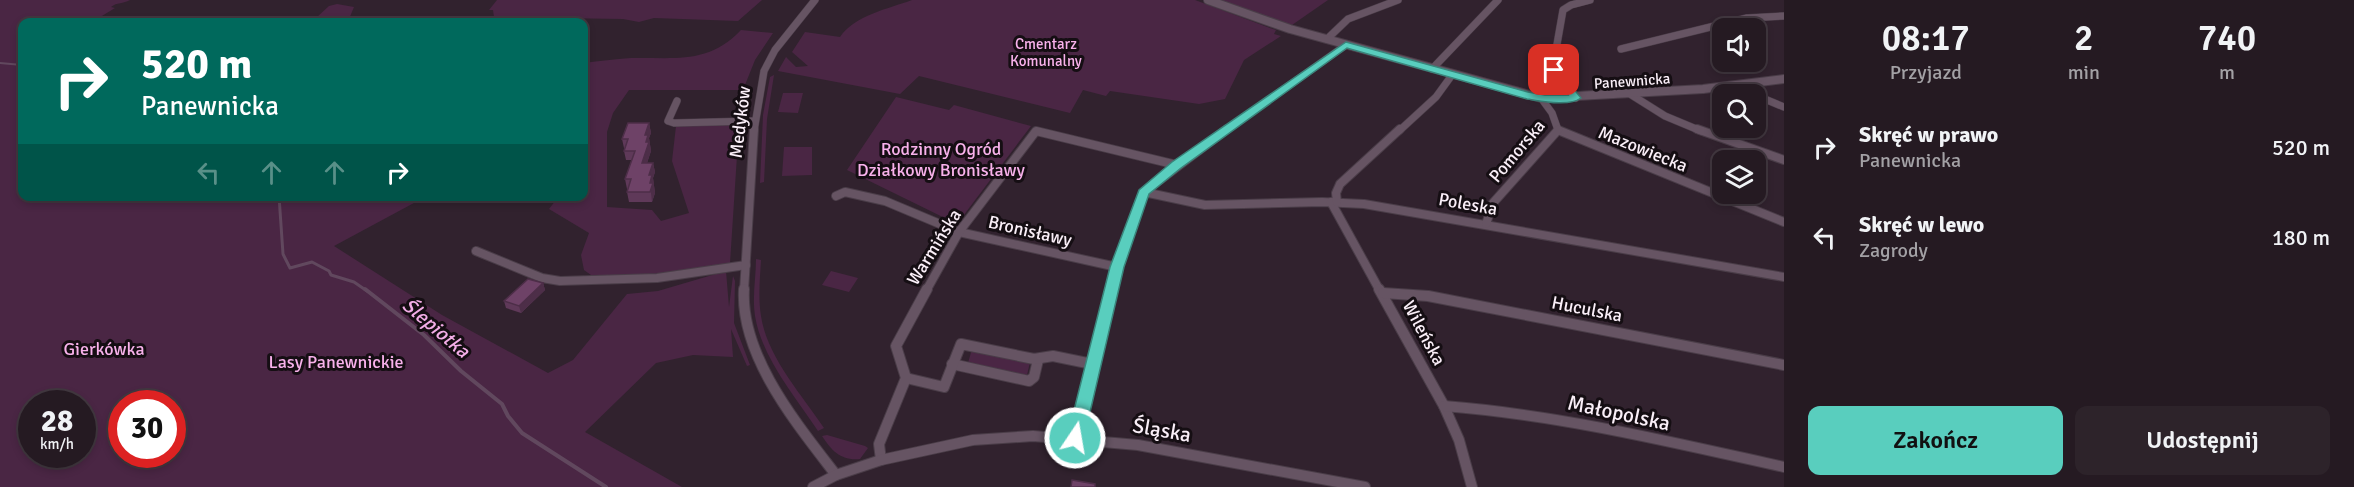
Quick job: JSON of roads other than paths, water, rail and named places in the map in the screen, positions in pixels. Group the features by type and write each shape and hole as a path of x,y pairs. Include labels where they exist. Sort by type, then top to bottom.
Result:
{"street":[{"name":"Medyków","path":"815,0 788,31 770,59 760,84 754,121 743,309 754,347 777,388 836,475"},
{"name":"Panewnicka","path":"1208,0 1268,22 1346,45 1542,98 1576,98 1712,88"},
{"path":"1327,39 1348,19 1398,0"},
{"path":"1432,69 1498,0"},
{"path":"1576,98 1553,67 1563,10 1571,5 1590,0"},
{"path":"1621,49 1748,18 1784,16"},
{"path":"1075,438 1117,267 1144,192 1177,165 1346,45"},
{"path":"1334,202 1340,184 1436,97 1452,75"},
{"name":"Panewnicka","path":"1751,84 1784,79"},
{"path":"1630,94 1644,105 1677,120 1784,160"},
{"name":"Pomorska","path":"1486,224 1493,203 1558,130 1552,113 1542,98"},
{"path":"1766,100 1784,107"},
{"path":"677,101 668,121 674,123 754,121"},
{"name":"Mazowiecka","path":"1558,130 1784,222"},
{"name":"Warmińska","path":"906,378 896,346 959,232 1036,131 1177,165"},
{"name":"Bronisławy","path":"836,196 845,192 885,201 959,232 1117,267"},
{"name":"Poleska","path":"1144,192 1216,206 1334,202 1374,205 1784,277"},
{"name":"Wileńska","path":"1334,202 1444,406 1460,440 1472,487"},
{"path":"476,251 542,278 560,281 657,278 746,265"},
{"name":"Huculska","path":"1383,293 1428,296 1784,365"},
{"path":"881,460 879,444 906,378 944,387 961,344 1038,360 1053,356 1092,364"},
{"path":"952,364 1029,381 1034,377 1038,360"},
{"name":"Małopolska","path":"1444,406 1497,409 1549,416 1784,467"},
{"name":"Śląska","path":"813,487 836,475 881,460 973,440 1014,437 1075,438 1138,445 1365,487"}],"waterway":[{"name":"Ślepiotka","path":"0,63 18,65"},
{"name":"Ślepiotka","path":"279,201 283,254 290,268 312,262 329,271 331,275 354,282 367,291"},
{"name":"Ślepiotka","path":"365,289 424,335 461,371 502,404 508,416 522,433 606,487"}],"park label":[{"name":"Cmentarz Komunalny","path":"1046,52"},
{"name":"Rodzinny Ogród Działkowy Bronisławy","path":"941,159"},
{"name":"Gierkówka","path":"104,349"},
{"name":"Lasy Panewnickie","path":"336,362"}]}
